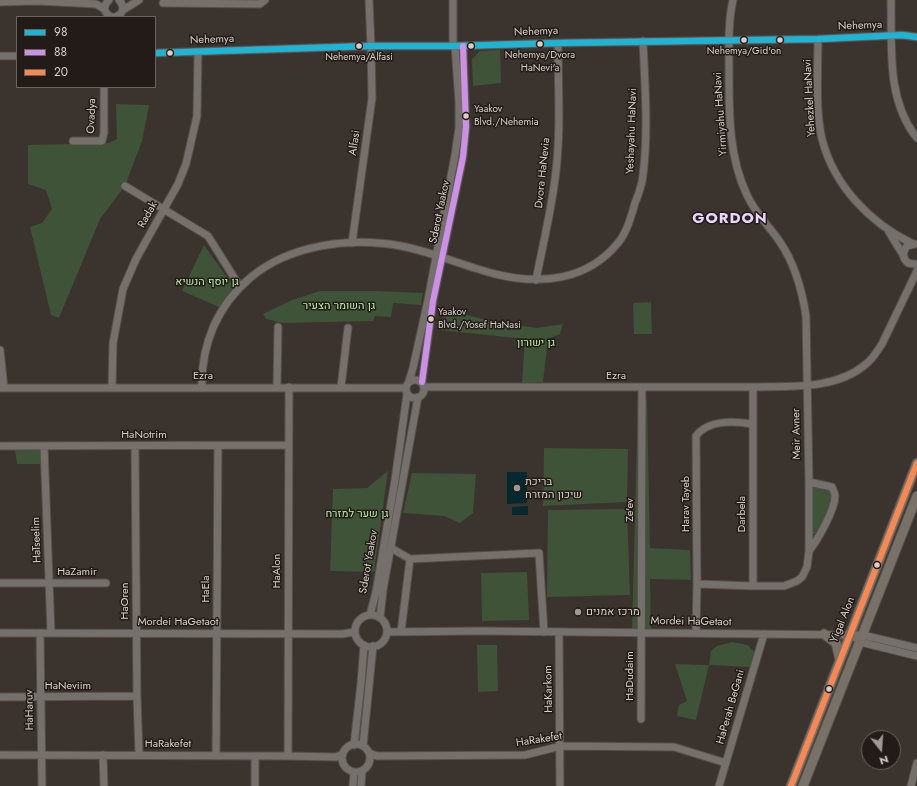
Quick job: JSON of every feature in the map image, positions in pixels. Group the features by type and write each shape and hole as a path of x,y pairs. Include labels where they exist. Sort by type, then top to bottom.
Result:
{"main road":[{"name":"Yigal Alon","path":"791,786 917,463"},
{"path":"802,786 862,638 917,496"},
{"path":"824,634 836,643 840,660"}],"street":[{"path":"47,2 66,0"},
{"path":"104,9 109,0"},
{"path":"115,16 123,6 119,0"},
{"path":"0,2 37,1 96,4 104,9 107,15 115,16 139,0"},
{"path":"163,3 260,4 265,0"},
{"name":"Alfasi","path":"352,243 372,98 369,0"},
{"name":"Sderot Yaakov","path":"423,384 439,256 456,155 459,128 457,46 453,0"},
{"name":"Yirmiyahu HaNavi","path":"733,0 729,40 729,92 733,152 738,172 747,195 759,218 780,242 795,270 806,316 807,385"},
{"path":"891,0 892,68 904,118 917,138"},
{"name":"Nehemya","path":"156,53 371,46 457,46 643,41 818,39 902,35 917,37"},
{"name":"Yehezkel HaNavi","path":"818,39 820,125 827,152 837,175 852,198 874,220 899,237 915,244"},
{"name":"Yeshayahu HaNavi","path":"202,387 202,366 209,335 222,312 240,287 263,268 297,253 324,245 352,243 399,246 439,256 495,274 528,280 555,278 573,274 590,267 604,257 618,242 629,224 641,185 644,162 645,102 643,41"},
{"name":"Dvora HaNevia","path":"536,280 556,171 558,134 558,43"},
{"name":"Radak","path":"112,388 113,343 123,289 136,259 178,184 186,164 197,116 198,52"},
{"path":"0,56 16,56"},
{"name":"Ovadya","path":"73,141 102,141 104,133 104,88"},
{"path":"125,186 208,236 240,287"},
{"name":"Yehezkel HaNavi","path":"886,229 908,263"},
{"path":"903,255 907,246 915,244"},
{"name":"Sderot Yaakov","path":"409,381 439,256"},
{"path":"807,385 843,378 867,363 882,344 917,272 908,263"},
{"path":"908,263 917,264"},
{"path":"277,387 278,327"},
{"path":"340,387 348,328"},
{"path":"0,350 2,388"},
{"path":"417,379 423,384 423,394 418,397 412,398 406,391 409,381 417,379"},
{"name":"Ezra","path":"423,384 642,387 753,387 807,385"},
{"name":"Meir Avner","path":"753,586 784,586 797,581 805,573 807,567 809,482 807,385"},
{"name":"HaAlon","path":"288,756 289,387"},
{"name":"Ezra","path":"2,388 340,387 406,391"},
{"name":"Ze'ev","path":"641,633 642,387"},
{"name":"Darbela","path":"753,387 753,586"},
{"name":"Sderot Yaakov","path":"370,615 376,592 395,480 406,391"},
{"name":"Sderot Yaakov","path":"380,618 390,548 418,397"},
{"name":"Harav Tayeb","path":"696,633 696,436 706,426 743,422 752,424"},
{"name":"HaNotrim","path":"0,446 289,446"},
{"name":"HaTseelim","path":"44,446 51,633"},
{"name":"HaOren","path":"135,446 136,634 139,755"},
{"name":"HaEla","path":"216,756 218,446"},
{"name":"Meir Avner","path":"808,551 816,542 822,530 835,496 832,487 809,482"},
{"path":"390,548 410,559 539,553 544,632"},
{"path":"401,632 410,559"},
{"name":"HaZamir","path":"0,583 106,583"},
{"path":"697,584 753,586"},
{"path":"370,615 380,618 385,624 387,632 382,641 373,646 364,644 360,641 355,632 358,623 365,616 370,615"},
{"name":"Mordei HaGetaot","path":"0,634 217,634 355,632"},
{"name":"Mordei HaGetaot","path":"387,632 851,635"},
{"name":"HaKarkom","path":"559,632 561,746 560,786"},
{"name":"HaDudaim","path":"641,633 641,719"},
{"name":"HaHaruv","path":"40,634 42,786"},
{"name":"HaPerah BeGani","path":"719,786 764,634"},
{"path":"851,635 917,656"},
{"path":"862,638 917,648"},
{"path":"354,745 364,644"},
{"path":"363,746 373,646"},
{"name":"HaNeviim","path":"0,697 137,696"},
{"path":"370,761 369,753 363,746 354,745 346,750 343,758 346,767 354,772 362,771 370,761 377,756"},
{"name":"HaRakefet","path":"369,753 377,756 525,755 561,746 674,747 726,763"},
{"name":"HaRakefet","path":"0,755 288,756 343,758"},
{"path":"103,755 104,786"},
{"path":"255,756 255,786"},
{"path":"911,786 917,763"},
{"path":"361,786 362,771"},
{"path":"353,786 354,772"}],"green space":[{"path":"500,50 501,83 473,86 472,59 480,51"},
{"path":"116,104 149,105 142,141 125,186 100,219 59,318 51,315 30,227 42,223 52,209 46,190 28,184 28,145 108,143 117,139"},
{"name":"גן יוסף הנשיא","path":"204,245 234,287 219,307 182,291"},
{"name":"גן השומר הצעיר","path":"320,291 423,293 421,305 393,303 391,317 375,316 373,321 283,323 266,319 263,314 292,300"},
{"path":"651,302 652,334 634,334 633,303"},
{"name":"גן ישורון","path":"446,310 491,321 537,328 563,324 560,334 548,339 543,382 522,383 525,339 439,330"},
{"path":"638,397 647,399 650,548 690,550 691,580 650,579 651,629 632,629"},
{"path":"43,448 43,464 17,464 15,449"},
{"path":"544,448 628,449 627,502 543,506"},
{"name":"גן שער למזרח","path":"388,471 374,572 330,571 333,489 367,488"},
{"path":"412,473 476,474 473,513 460,523 444,516 403,513"},
{"path":"812,486 828,489 832,496 818,534 811,534"},
{"path":"627,509 630,595 547,597 548,510"},
{"path":"527,572 529,620 482,621 481,573"},
{"path":"732,642 748,645 755,653 750,667 709,665 711,651 717,646"},
{"path":"477,645 497,645 498,691 478,692"},
{"path":"675,664 709,665 696,720 677,716 679,705 687,701"}],"water":[{"name":"בריכת שיכון המזרח","path":"507,472 527,472 527,503 507,504"},
{"path":"528,506 528,515 512,515 512,507"}],"transit line":[{"name":"98","path":"156,53 371,46 455,46 818,39 902,35 917,37"},
{"name":"88","path":"422,382 433,301 463,157 466,127 463,46"},
{"name":"20","path":"791,786 917,463"}],"place":[{"name":"Nehemya/Gid'on","path":"744,40"},
{"name":"Nehemya/Dvora HaNevi'a","path":"540,44"},
{"name":"Nehemya/Alfasi","path":"359,46"},
{"name":"Yaakov Blvd./Nehemia","path":"466,116"},
{"name":"Yaakov Blvd./Yosef HaNasi","path":"431,319"},
{"name":"בריכת שיכון המזרח","path":"517,488"},
{"name":"מרכז אמנים","path":"578,612"}],"district":[{"name":"GORDON","path":"730,219"}]}
